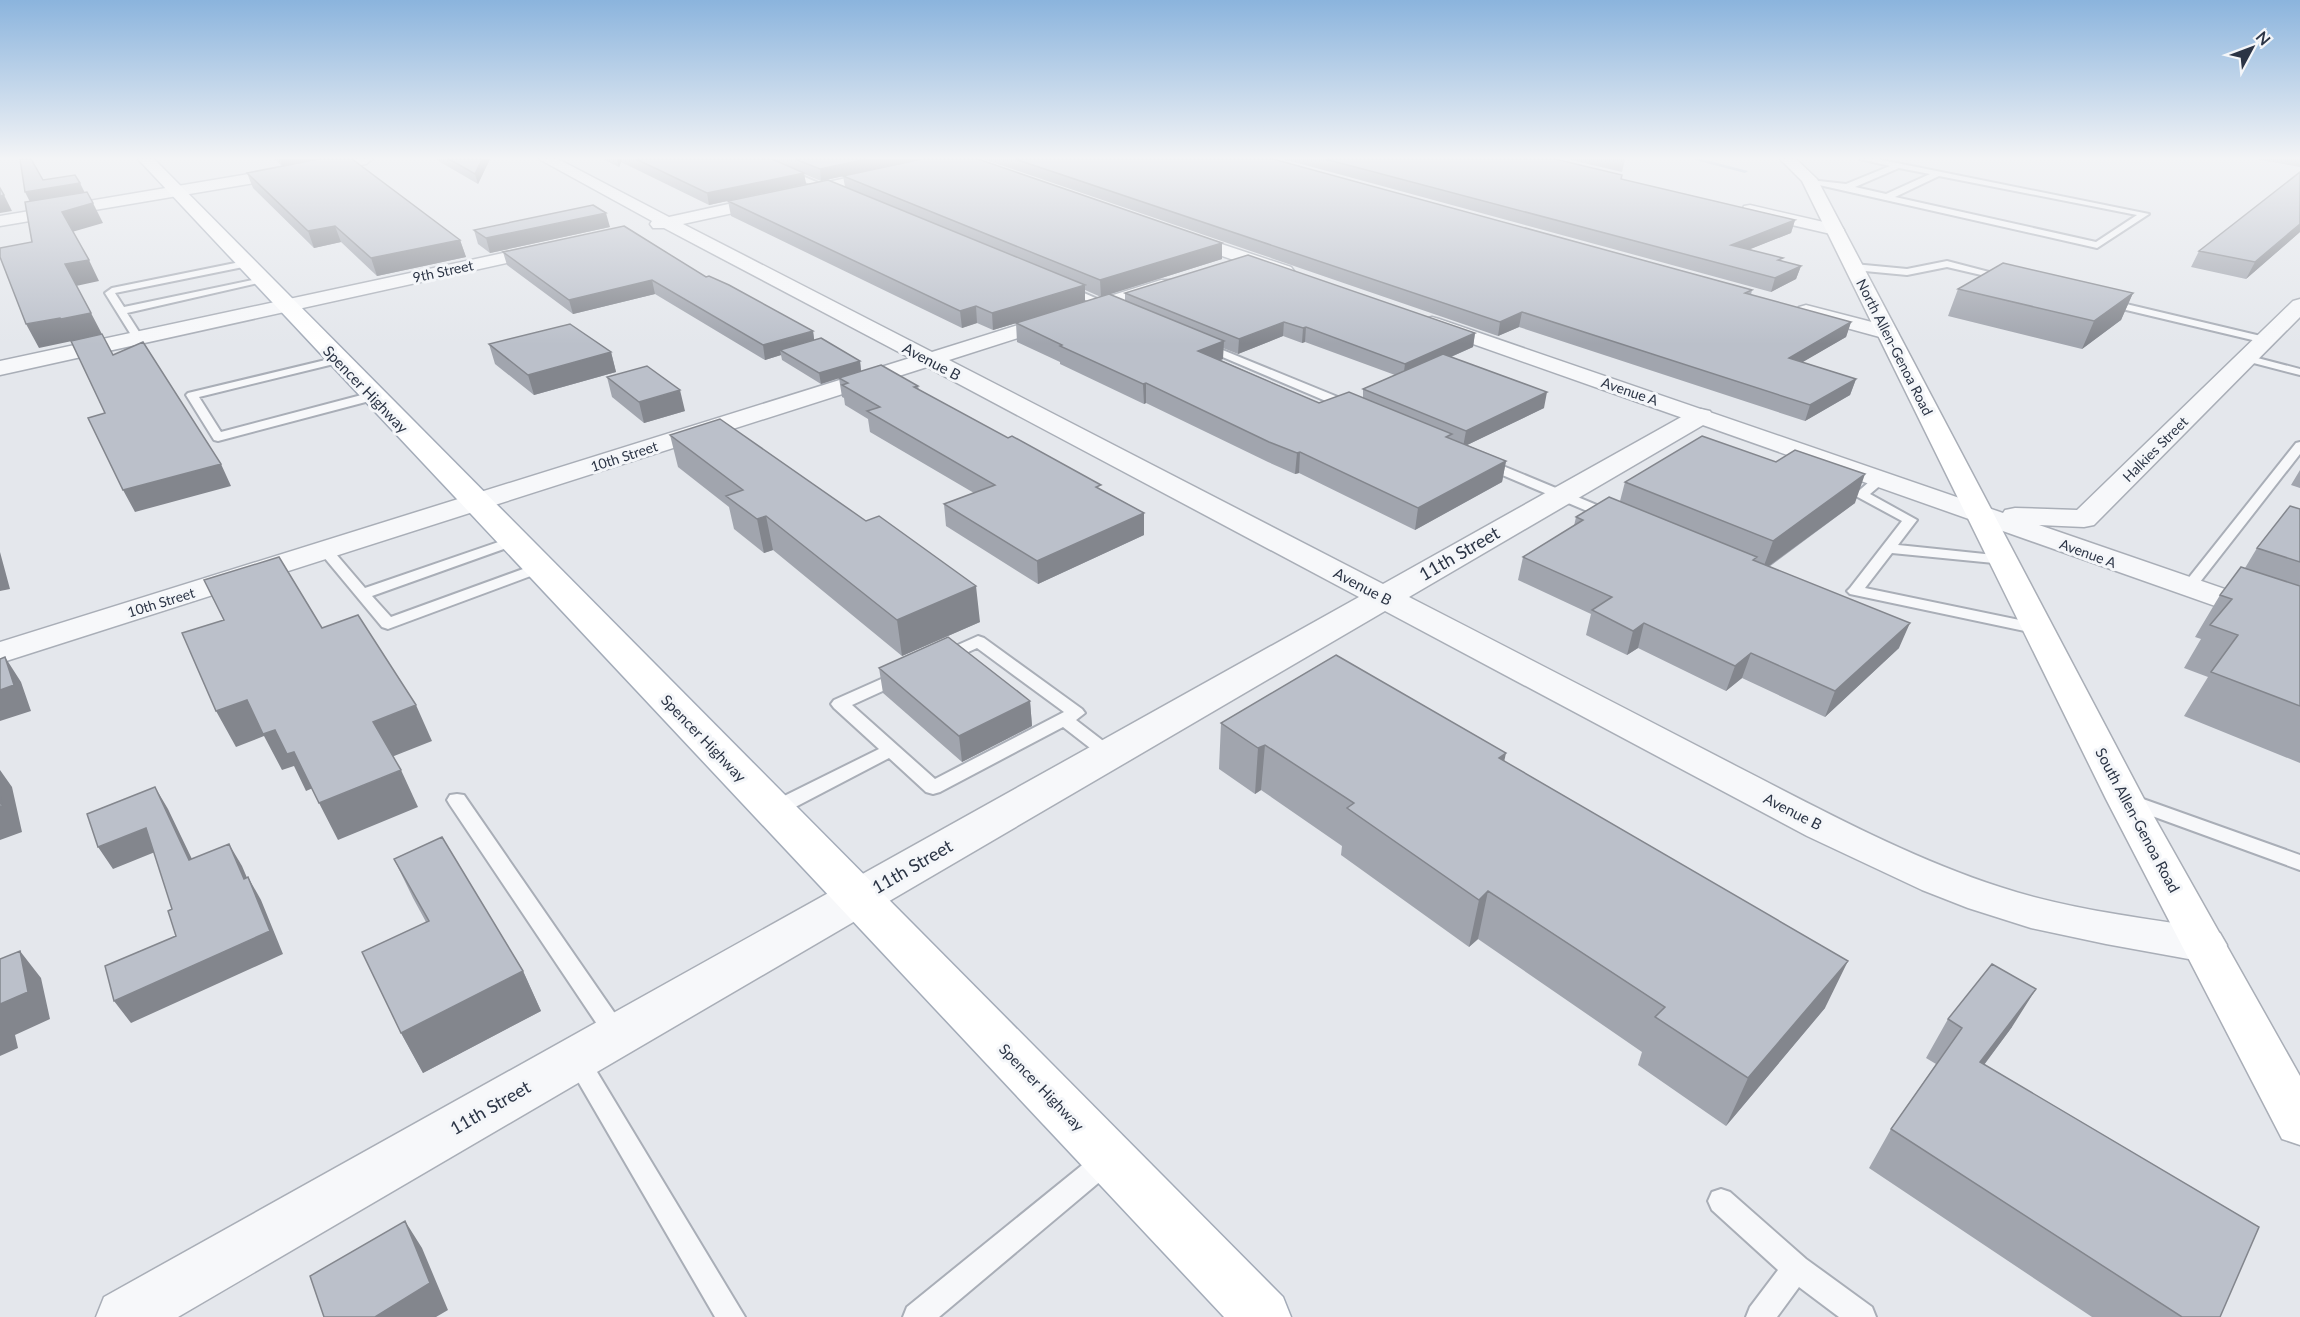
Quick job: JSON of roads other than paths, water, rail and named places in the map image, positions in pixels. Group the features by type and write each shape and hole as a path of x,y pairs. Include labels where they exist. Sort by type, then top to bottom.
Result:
{"main road":[{"name":"Spencer Highway","path":"203,220 1263,1317"},
{"name":"North Allen-Genoa Road","path":"1831,220 1981,514"},
{"name":"South Allen-Genoa Road","path":"1981,514 2125,799 2300,1123"}],"street":[{"name":"Avenue B","path":"648,220 929,360 1821,826 1924,874 2006,905 2029,911 2087,925 2205,945"},
{"path":"655,225 676,220"},
{"path":"1794,220 1835,230"},
{"path":"1159,228 1305,279"},
{"name":"9th Street","path":"0,368 138,338 264,284 563,245"},
{"path":"1215,270 1248,259"},
{"name":"10th Street","path":"0,653 1193,276"},
{"path":"1784,304 1887,333"},
{"name":"Halkies Street","path":"1981,514 2084,519 2246,358 2295,316"},
{"name":"Avenue A","path":"1418,318 1882,478 2300,626"},
{"name":"11th Street","path":"124,1317 1701,416"}],"lane":[{"path":"1992,220 2097,244 2135,220"},
{"path":"1854,267 1907,272 1947,264 2015,280"},
{"path":"1051,282 1126,313"},
{"path":"121,311 264,284"},
{"path":"138,338 110,293 112,291 264,284"},
{"path":"2094,299 2265,340"},
{"path":"1191,341 1366,413"},
{"path":"2246,358 2300,372"},
{"path":"338,360 192,395 218,437 374,396"},
{"path":"2188,588 2300,446"},
{"path":"1475,459 1627,522"},
{"path":"1882,478 1861,495 1910,520 1855,591 2039,629"},
{"path":"363,594 513,541"},
{"path":"1888,548 2004,560"},
{"path":"325,550 388,624 539,568"},
{"path":"978,640 1076,713 1064,719 933,788 840,704 978,640"},
{"path":"1064,719 1109,753"},
{"path":"773,810 891,750"},
{"path":"2125,799 2300,863"},
{"path":"457,800 597,1047 730,1317"},
{"path":"917,1317 1109,1158"},
{"path":"1721,1201 1796,1268 1862,1317"},
{"path":"1760,1317 1796,1268"}]}
